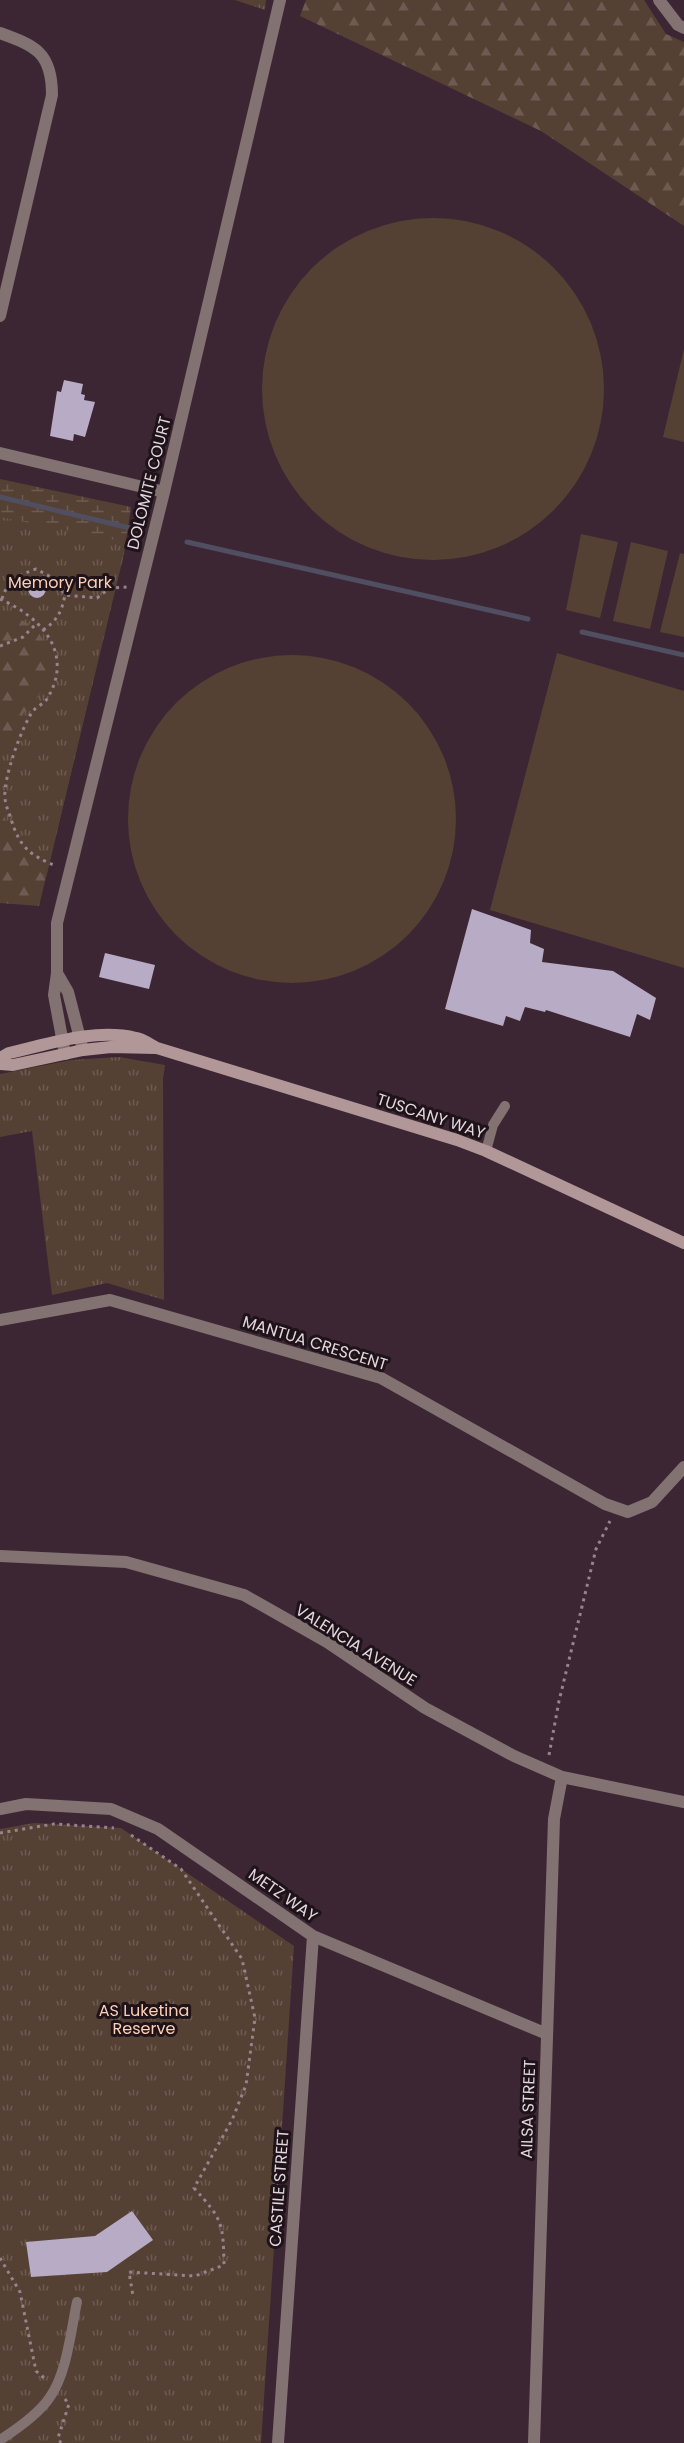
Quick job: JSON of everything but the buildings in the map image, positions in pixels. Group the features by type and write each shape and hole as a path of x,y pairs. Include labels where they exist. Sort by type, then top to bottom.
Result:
{"street":[{"name":"DOLOMITE COURT","path":"65,1054 54,995 57,973 57,924 164,492 280,0"},
{"path":"659,0 678,25 684,28"},
{"path":"0,33 31,44 44,57 52,73 52,95 0,316"},
{"path":"0,453 164,492"},
{"name":"DOLOMITE COURT","path":"57,973 68,992 83,1050"},
{"name":"TUSCANY WAY","path":"0,1058 9,1053 80,1038 108,1035 138,1038 157,1048 486,1150 684,1243"},
{"name":"TUSCANY WAY","path":"0,1064 13,1065 83,1050 111,1047 157,1048"},
{"name":"MANTUA CRESCENT","path":"0,1320 110,1300 381,1377 605,1504 617,1508"},
{"path":"617,1508 628,1512 652,1502 684,1467"},
{"name":"VALENCIA AVENUE","path":"0,1556 126,1562 244,1595 327,1642 425,1708 546,1771 562,1777 684,1802"},
{"name":"AILSA STREET","path":"534,2443 554,1819 562,1777"},
{"name":"METZ WAY","path":"0,1809 26,1804 111,1809 159,1829 313,1936 547,2034"},
{"name":"CASTILE STREET","path":"278,2443 313,1936"}],"lane":[{"path":"486,1150 493,1125 505,1106"},
{"path":"0,2440 20,2427 50,2397 65,2359 77,2302"}],"path":[{"path":"43,630 53,624 62,610 65,595 55,579 36,569 21,575 6,586 1,600 15,606 43,630 56,648 58,669 46,699 33,712 16,750 5,785 4,800 15,831 31,855 70,872"},
{"path":"65,595 97,598 110,588 141,587"},
{"path":"0,646 23,637 37,623"},
{"path":"546,1771 559,1701 596,1549 617,1508"},
{"path":"0,1833 54,1824 121,1828"},
{"path":"129,1834 181,1869 242,1959 255,2018 246,2085 232,2120 194,2188 211,2207 223,2228 224,2265 195,2276 129,2272 133,2296"},
{"path":"0,2258 20,2292 36,2371 69,2404 58,2438 62,2443"}],"green space":[{"path":"235,0 266,0 265,10"},
{"path":"306,0 644,0 666,34 684,42 684,226 541,131 300,16"},
{"path":"416,218 450,218 483,225 514,238 542,256 566,280 584,308 597,339 604,372 601,422 591,455 566,498 542,522 514,540 483,553 450,560 416,560 383,553 352,540 324,522 300,498 282,470 269,439 262,406 262,372 269,339 282,308 300,280 324,256 352,238 383,225"},
{"path":"684,349 684,442 663,437"},
{"path":"0,479 131,507 124,554 0,530"},
{"name":"Memory Park","path":"0,517 126,542 46,878 16,846 0,806 0,761 19,718 38,697 49,676 50,653 36,628 0,608"},
{"name":"Memory Park","path":"0,531 124,554 39,906 0,903"},
{"path":"581,534 618,542 600,618 566,610"},
{"path":"631,542 668,551 650,629 613,621"},
{"path":"680,553 684,554 684,637 660,632"},
{"path":"557,653 684,691 684,968 490,910"},
{"path":"276,655 308,655 340,662 369,674 396,692 419,715 444,756 453,787 456,819 453,851 444,882 429,910 396,946 369,964 340,976 308,983 276,983 244,976 215,964 188,946 165,923 147,896 135,867 128,835 128,803 135,771 147,742 165,715 188,692 215,674 244,662"},
{"path":"119,1057 165,1065 163,1079 164,1300 107,1283 52,1295 32,1131 0,1137 0,1074 71,1060"},
{"name":"AS Luketina Reserve","path":"34,1823 121,1828 294,1946 261,2443 0,2443 0,1829"}],"waterway":[{"path":"0,497 134,529"},
{"path":"187,542 528,619"},
{"path":"582,632 684,655"}]}
